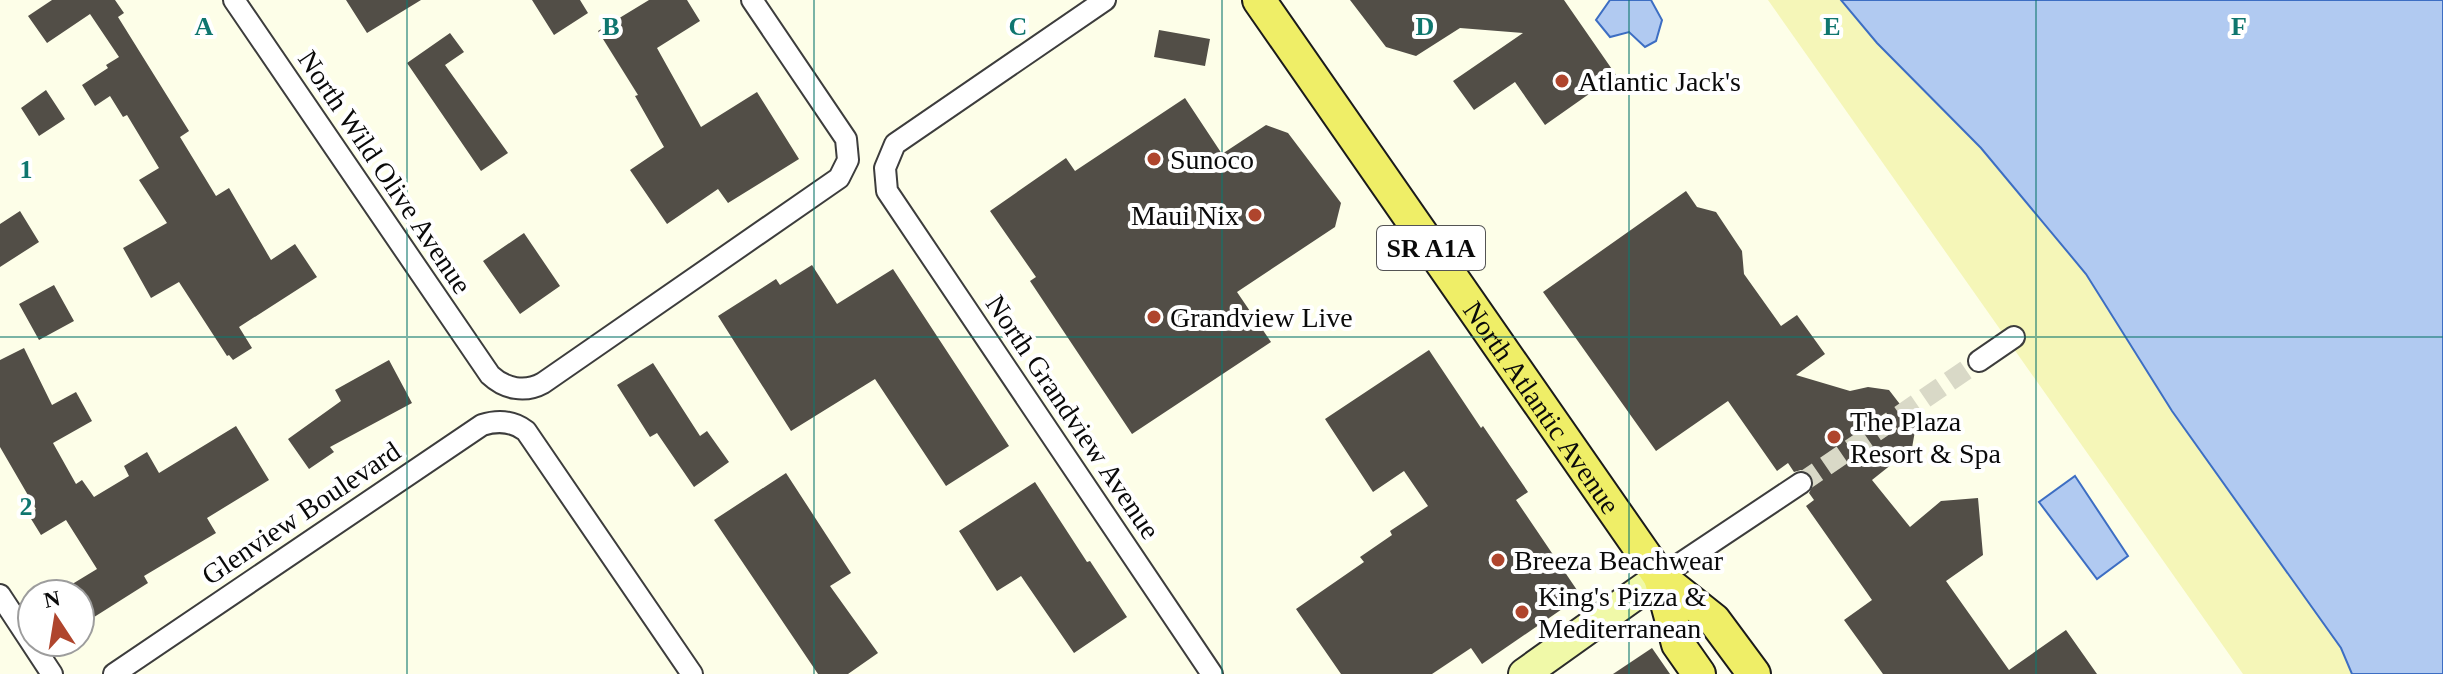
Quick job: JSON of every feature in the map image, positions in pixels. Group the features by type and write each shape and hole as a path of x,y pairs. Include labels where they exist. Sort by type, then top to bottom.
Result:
{"main road":[{"name":"North Atlantic Avenue","path":"1259,0 1660,577 1714,620 1754,674"},
{"name":"North Atlantic Avenue","path":"1660,577 1678,644 1699,674"},
{"path":"1524,674 1660,577"}],"street":[{"name":"North Wild Olive Avenue","path":"234,0 490,375 506,386 526,389 543,383 839,178 848,160 846,139 752,0"},
{"name":"North Grandview Avenue","path":"1105,0 895,144 885,168 887,191 1212,674"},
{"path":"1979,361 2014,337"},
{"name":"Glenview Boulevard","path":"114,674 482,425 499,421 526,431 692,674"},
{"path":"1660,577 1801,483"},
{"path":"0,595 52,674"}],"sand":[{"path":"1768,0 2156,0 2443,674 2243,674"}],"water":[{"path":"1610,0 1651,0 1662,20 1656,41 1645,47 1629,32 1610,37 1596,20"},
{"path":"1841,0 2443,0 2443,674 2352,674 2341,648 2172,411 2086,274 1981,148 1877,43"},
{"path":"2075,476 2128,556 2097,579 2039,502"}],"building":[{"path":"52,0 115,0 124,13 118,17 189,131 180,137 216,196 229,188 271,260 295,244 317,277 239,327 252,348 233,360 227,356 179,282 151,298 123,248 167,223 139,180 159,168 127,115 123,117 110,96 95,106 82,85 119,57 90,14 47,43 28,16"},
{"path":"346,0 421,0 367,33"},
{"path":"532,0 580,0 588,13 554,35"},
{"path":"649,0 687,0 700,21 657,48 701,127 757,92 799,159 728,203 718,189 667,224 630,170 664,147 635,96 638,95 598,31"},
{"path":"1350,0 1564,0 1616,75 1545,125 1515,82 1474,110 1453,81 1523,33 1460,28 1416,56 1386,47"},
{"name":"Sunoco","path":"1159,30 1210,39 1205,66 1154,57"},
{"path":"450,33 464,52 445,65 508,153 481,171 407,63"},
{"path":"46,90 65,119 39,136 21,108"},
{"path":"1185,98 1222,154 1266,125 1288,133 1341,203 1335,227 1237,292 1271,342 1132,434 1030,281 1036,277 990,211 1066,158 1075,171"},
{"name":"The Plaza Resort & Spa","path":"1686,191 1697,207 1716,212 1742,251 1744,274 1781,326 1797,315 1825,354 1796,375 1850,391 1868,387 1889,390 1916,425 1912,448 1872,480 1910,527 1941,501 1978,498 1983,555 1946,581 2009,670 2066,630 2097,674 1883,674 1844,620 1872,600 1806,506 1814,500 1809,493 1814,483 1811,475 1801,470 1794,472 1788,463 1777,471 1728,401 1656,451 1543,292"},
{"path":"20,211 39,242 0,267 0,224"},
{"path":"524,233 560,286 520,314 483,261"},
{"path":"812,265 837,304 893,269 1009,446 946,486 875,379 791,431 718,316 776,279 780,285"},
{"path":"54,285 74,321 39,340 19,304"},
{"path":"24,348 52,405 76,392 92,421 53,443 76,484 82,480 94,497 129,476 124,466 147,452 159,473 236,426 269,480 207,518 216,533 144,576 148,583 96,616 96,578 82,578 97,569 66,520 41,535 28,514 36,509 0,447 0,360"},
{"path":"1429,350 1528,492 1516,500 1581,596 1482,664 1471,648 1432,674 1341,674 1296,609 1364,562 1360,557 1392,535 1390,531 1428,506 1404,471 1373,492 1325,419"},
{"path":"389,360 412,403 330,447 334,452 309,469 288,439 341,401 335,390"},
{"path":"653,363 700,436 707,431 729,462 694,487 657,433 650,437 617,385"},
{"path":"786,473 851,573 830,586 878,653 848,674 818,674 714,520"},
{"path":"1035,482 1127,617 1074,653 1021,576 997,591 959,531"},
{"path":"1652,648 1670,674 1613,674"}],"tunnel":[{"path":"1801,483 1979,361"}],"place":[{"name":"Atlantic Jack's","path":"1562,81"},
{"name":"Sunoco","path":"1154,159"},
{"name":"Maui Nix","path":"1255,215"},
{"name":"Grandview Live","path":"1154,317"},
{"name":"The Plaza Resort & Spa","path":"1834,437"},
{"name":"Breeza Beachwear","path":"1498,560"},
{"name":"King's Pizza & Mediterranean","path":"1522,612"}]}
